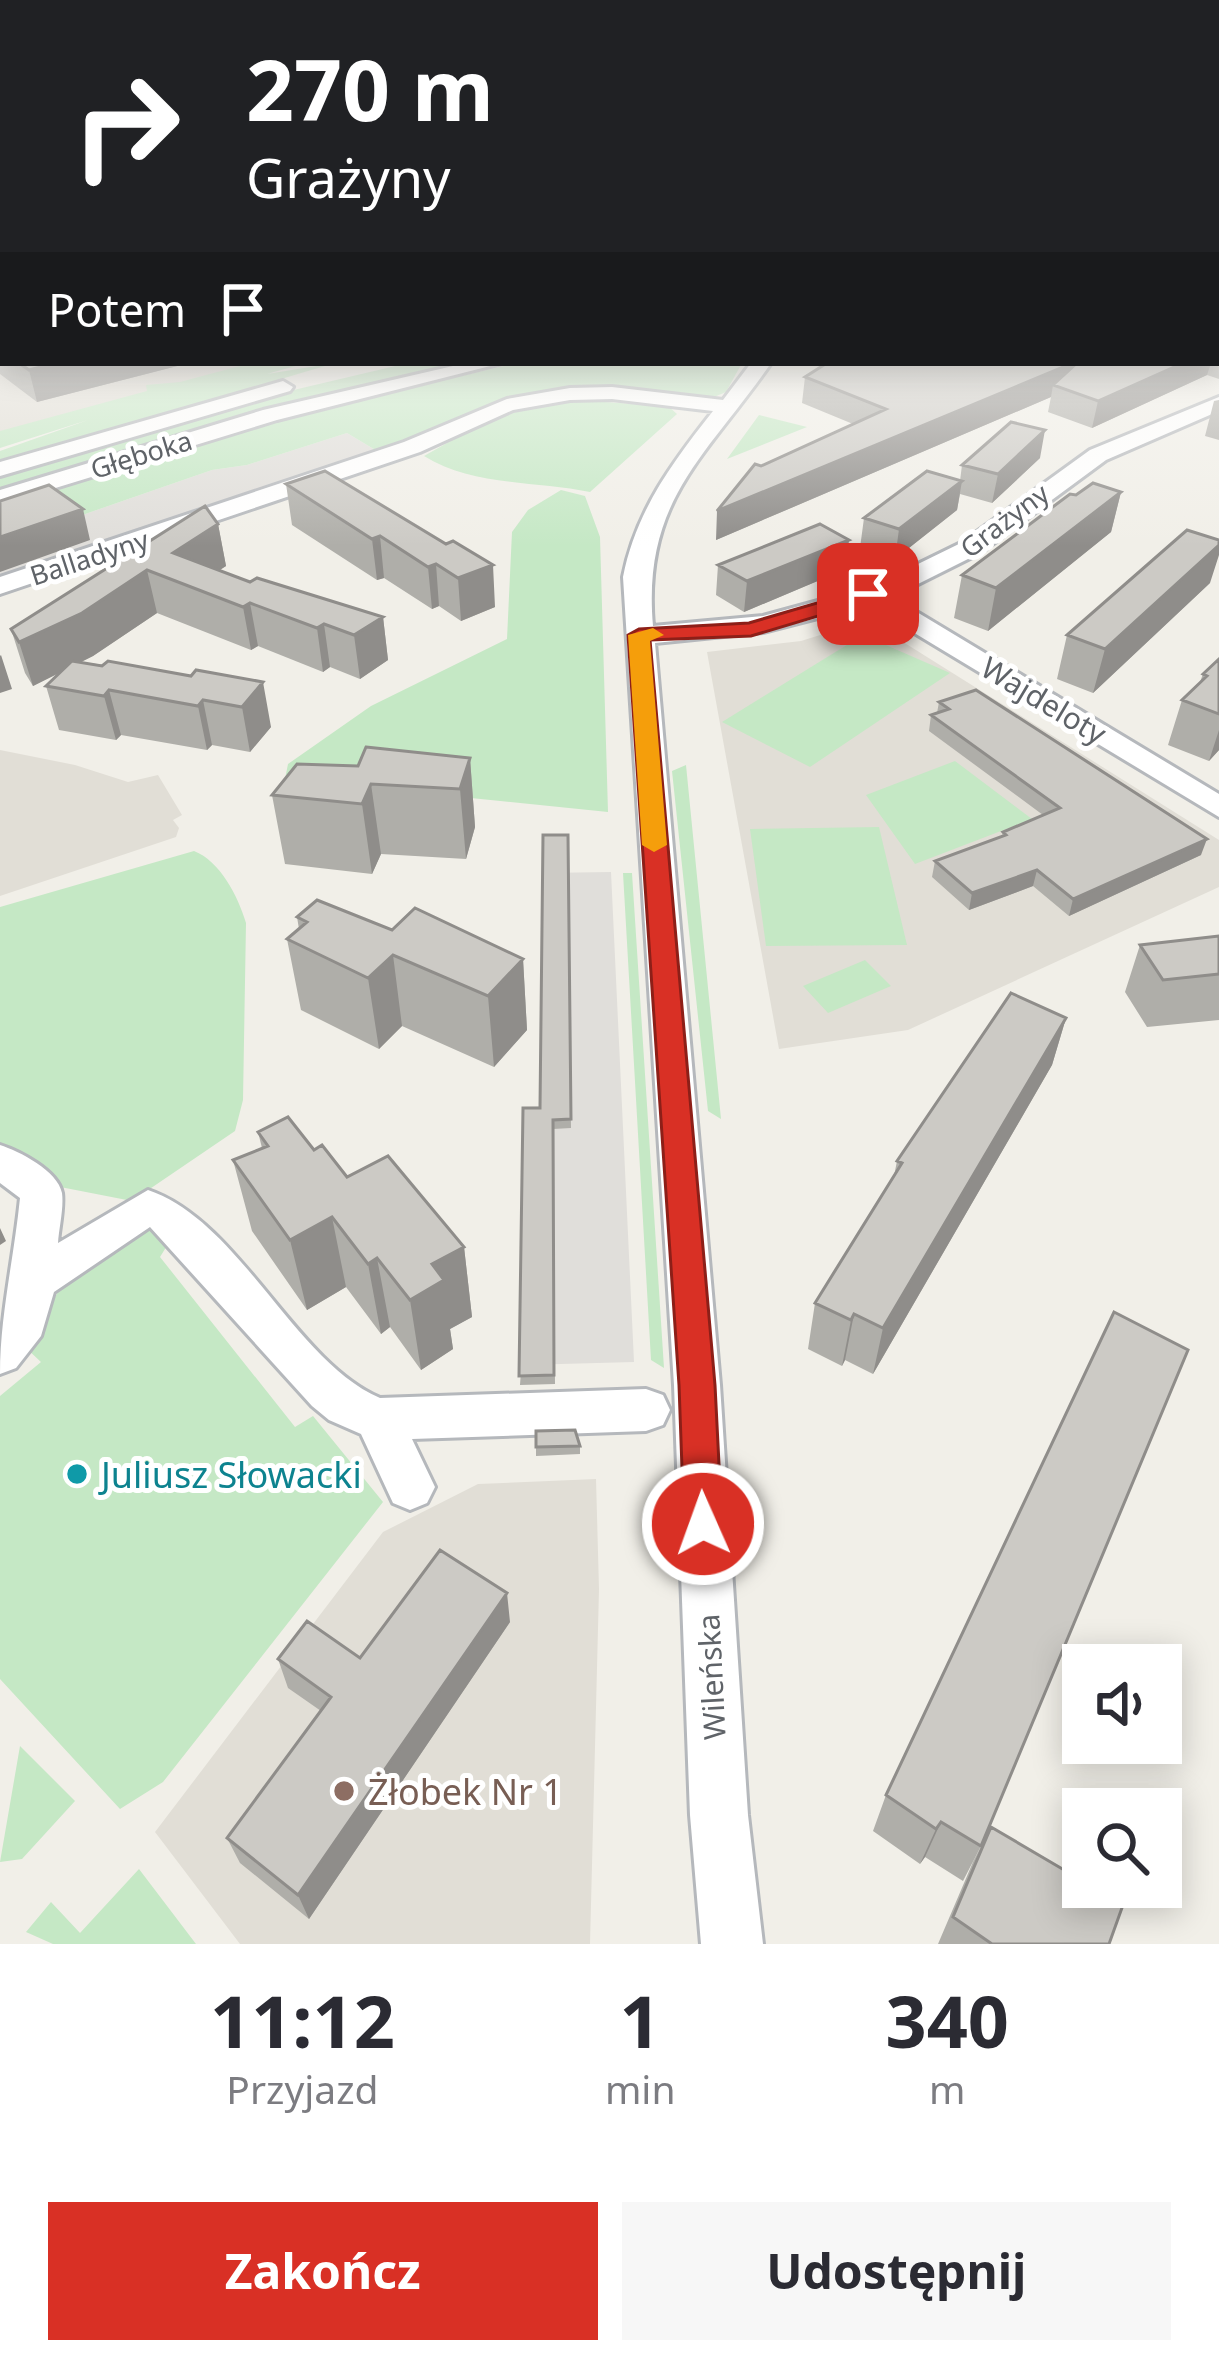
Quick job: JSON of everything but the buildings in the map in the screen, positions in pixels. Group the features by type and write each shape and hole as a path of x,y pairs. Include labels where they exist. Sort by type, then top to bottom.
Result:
{"street":[{"name":"Głęboka","path":"0,497 271,415 479,366"},
{"name":"Wileńska","path":"732,1944 718,1815 697,1385 635,577 644,532 660,500 756,366"},
{"name":"Głęboka","path":"0,469 310,380"},
{"name":"Balladyny","path":"0,586 412,447 507,405 592,393 730,407"},
{"name":"Grażyny","path":"639,635 751,629 868,594 971,548 1061,478 1103,452 1219,403"},
{"name":"Wajdeloty","path":"868,594 1219,808"},
{"path":"0,1162 41,1191 34,1282 25,1322 0,1354"},
{"path":"34,1282 148,1207 172,1219 328,1390 378,1419 646,1410"},
{"path":"378,1419 410,1487"}],"shaded area":[{"path":"0,366 286,366 123,408 0,446"},
{"path":"347,433 382,454 0,580 0,535 65,521 212,470 247,465"},
{"path":"868,620 1219,840 1219,887 908,1030 779,1049 707,652 801,641"},
{"path":"0,750 75,765 128,782 158,775 182,815 173,820 179,828 176,837 0,896"},
{"path":"611,872 634,1362 524,1365 523,1107 544,1106 544,873"},
{"path":"596,1479 599,1589 590,1944 240,1944 155,1832 383,1532 478,1484"}],"green space":[{"path":"240,366 295,366 267,374 325,366 0,462 0,451 88,420 0,448 0,431 147,391 146,385 180,382"},
{"path":"395,366 462,366 0,492 0,475 264,397"},
{"path":"503,366 740,366 726,392 714,397 554,391 520,396 487,405 382,454 347,433 247,465 212,470 65,521 0,504 287,417"},
{"path":"573,400 668,406 677,414 590,492 483,478 424,456 493,417"},
{"path":"759,415 807,427 727,459"},
{"path":"561,490 585,496 600,537 608,812 285,779 288,764 371,706 507,639 512,532 528,510"},
{"path":"863,635 950,673 810,767 722,722"},
{"path":"955,761 1032,819 915,864 866,795"},
{"path":"686,765 721,1119 708,1111 672,771"},
{"path":"879,827 907,945 766,946 750,829"},
{"path":"194,851 227,881 246,923 243,1100 235,1131 132,1201 50,1185 0,1145 0,907"},
{"path":"623,873 632,873 664,1368 651,1360"},
{"path":"865,960 891,986 828,1013 803,986"},
{"path":"147,1226 173,1236 160,1257 295,1427 313,1416 383,1502 163,1782 120,1809 0,1679 0,1396 41,1362 26,1348 67,1276"},
{"path":"20,1746 75,1801 22,1859 0,1862"},
{"path":"139,1869 196,1944 53,1944 26,1932 51,1902 80,1933"}],"slow traffic":[{"path":"653,635 639,635 654,845"}],"place":[{"name":"Juliusz Słowacki","path":"77,1474"},
{"name":"Żłobek Nr 1","path":"344,1791"}],"route":[{"path":"703,1524 697,1385 639,635 751,629 811,615 868,594"}]}
